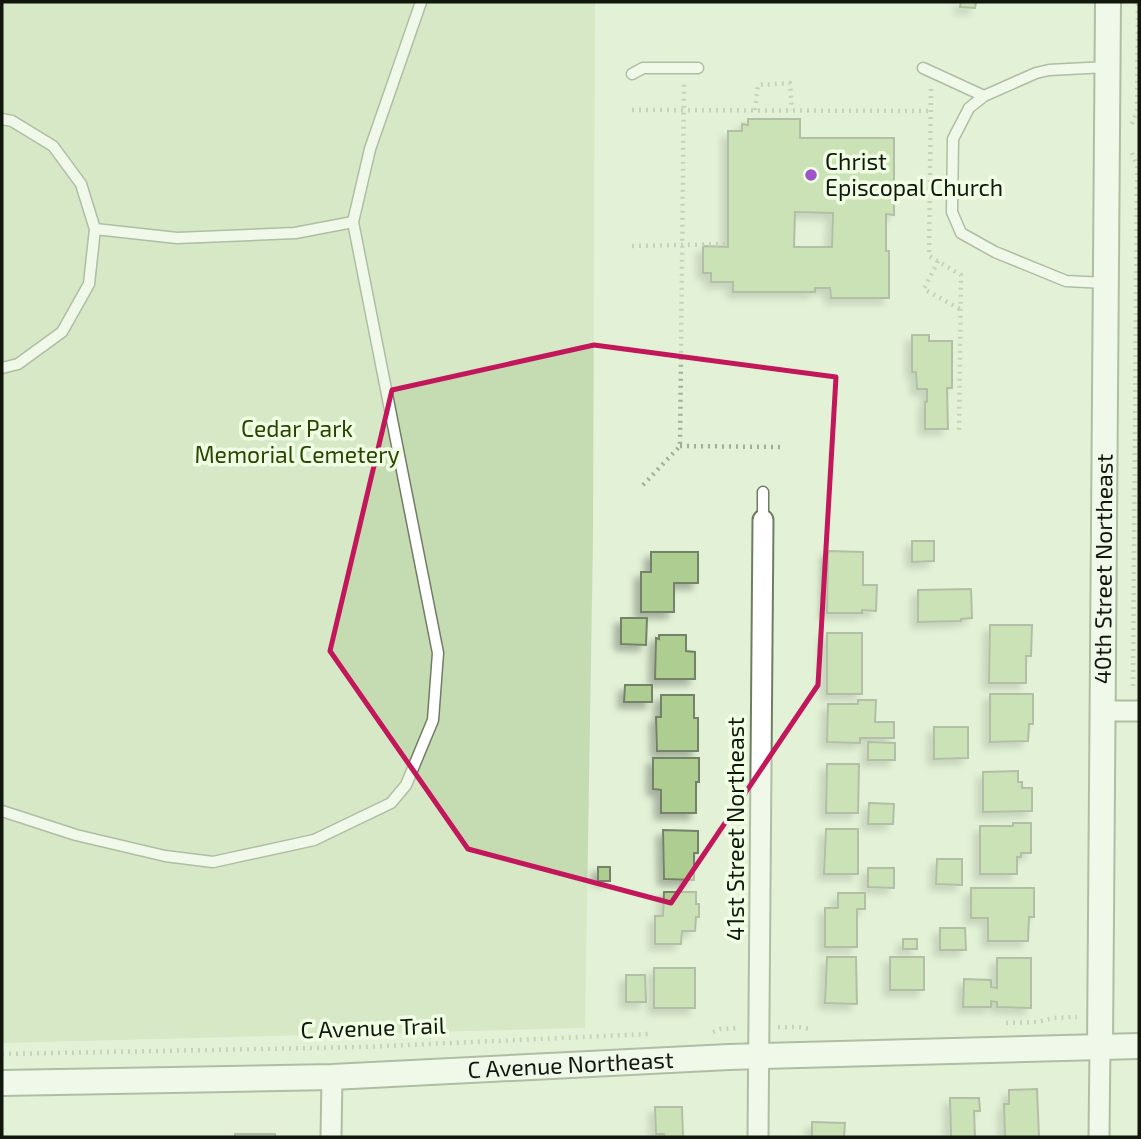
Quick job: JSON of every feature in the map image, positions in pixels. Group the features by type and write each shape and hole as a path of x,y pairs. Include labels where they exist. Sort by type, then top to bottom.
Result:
{"street":[{"name":"40th Street Northeast","path":"1099,1137 1108,2"},
{"name":"41st Street Northeast","path":"758,1137 763,520"},
{"path":"1102,711 1136,704"},
{"name":"C Avenue Northeast","path":"2,1083 332,1077 759,1057 1139,1046"},
{"path":"331,1137 332,1077"}],"lane":[{"path":"2,811 76,835 165,856 213,862 314,840 391,803 406,785 433,720 438,653 353,222 370,149 421,2"},
{"path":"1106,283 1066,281 995,252 961,233 952,212 953,139 969,108 984,96 1035,72 1108,67"},
{"path":"632,74 643,68 698,68"},
{"path":"923,68 984,96"},
{"path":"2,119 12,121 52,146 81,184 95,229 89,284 62,332 18,364 2,368"},
{"path":"95,229 177,238 295,233 353,222"},
{"path":"763,492 763,520"}],"path":[{"path":"1132,125 1137,110 1138,2"},
{"path":"643,485 680,446 685,67"},
{"path":"755,110 758,85 790,83 792,110"},
{"path":"931,84 929,256 961,275 959,432"},
{"path":"632,110 930,111"},
{"path":"1131,150 1137,166 1136,704"},
{"path":"632,246 727,244"},
{"path":"938,261 924,289 961,310"},
{"path":"680,446 780,447"},
{"path":"703,1034 720,1029 744,1028"},
{"name":"C Avenue Trail","path":"2,1054 363,1047 650,1034"}],"highlighted area":[{"path":"594,345 836,377 818,685 671,903 468,849 330,651 392,390"}],"green space":[{"name":"Cedar Park Memorial Cemetery","path":"2,2 595,2 593,539 585,1028 2,1043"}],"building":[{"path":"961,2 976,2 975,8 960,7"},
{"name":"Christ Episcopal Church","path":"748,119 800,119 800,138 894,138 894,215 886,214 889,298 831,298 830,288 815,288 815,292 733,292 733,282 711,282 711,273 703,273 703,246 728,247 728,131 742,131 742,124 748,125","holes":["795,212 833,213 832,247 794,247"]},
{"path":"912,335 929,335 929,341 952,341 952,388 947,388 948,429 925,429 927,389 917,389 916,372 912,372"},
{"path":"912,541 934,541 934,561 912,562"},
{"path":"828,551 863,552 863,585 877,585 876,611 827,613"},
{"path":"651,552 698,552 698,583 674,583 674,612 641,612 641,572 651,572"},
{"path":"971,589 972,618 961,621 918,622 918,590"},
{"path":"621,618 647,618 646,645 621,644"},
{"path":"990,625 1032,625 1031,656 1026,656 1026,683 989,683"},
{"path":"827,633 862,633 862,694 827,694"},
{"path":"659,635 686,635 686,651 695,652 695,679 655,679 656,638 659,639"},
{"path":"625,685 652,685 652,702 624,702"},
{"path":"990,694 1033,694 1033,724 1029,724 1028,741 990,742"},
{"path":"661,695 694,695 694,718 698,718 698,751 657,751 656,717 661,717"},
{"path":"858,700 876,700 875,722 894,722 894,738 860,738 860,743 827,742 828,704 858,704"},
{"path":"934,727 968,727 968,758 934,759"},
{"path":"868,742 895,743 895,760 868,760"},
{"path":"653,758 699,758 696,813 661,813 661,790 653,789"},
{"path":"827,764 859,764 858,813 826,813"},
{"path":"1018,771 1018,782 1022,782 1022,788 1032,788 1032,811 983,812 983,772"},
{"path":"869,803 894,804 893,824 868,824"},
{"path":"1013,823 1031,823 1031,853 1021,853 1021,857 1017,857 1017,874 980,874 980,826 1013,826"},
{"path":"826,829 858,829 858,874 824,874"},
{"path":"663,830 698,831 698,853 694,853 694,880 664,879"},
{"path":"937,859 962,859 962,885 936,884"},
{"path":"598,867 610,867 610,881 598,881"},
{"path":"868,868 894,868 894,888 868,887"},
{"path":"971,888 1034,888 1034,917 1029,917 1028,941 988,941 988,918 971,918"},
{"path":"664,892 696,892 699,917 696,917 695,931 682,931 681,944 655,944 655,916 663,916"},
{"path":"838,893 865,893 865,909 857,909 857,947 825,947 825,908 838,908"},
{"path":"940,928 965,928 966,950 940,950"},
{"path":"903,939 917,939 917,949 903,949"},
{"path":"827,957 856,957 857,1004 825,1003"},
{"path":"890,957 924,957 924,990 890,990"},
{"path":"997,958 1031,958 1031,1008 997,1007 997,1002 991,1001 991,1007 963,1007 964,979 991,980 991,987 997,988"},
{"path":"654,968 695,968 695,1008 654,1008"},
{"path":"626,975 645,975 646,1002 626,1002"},
{"path":"1037,1089 1039,1137 1005,1137 1004,1104 1009,1104 1009,1090"},
{"path":"950,1098 979,1098 980,1111 974,1111 975,1137 951,1137"},
{"path":"655,1107 682,1107 683,1137 656,1134"},
{"path":"812,1122 845,1123 844,1137 812,1137"},
{"path":"235,1134 275,1134 275,1137 235,1137"}],"place":[{"name":"Christ Episcopal Church","path":"811,175"}]}
